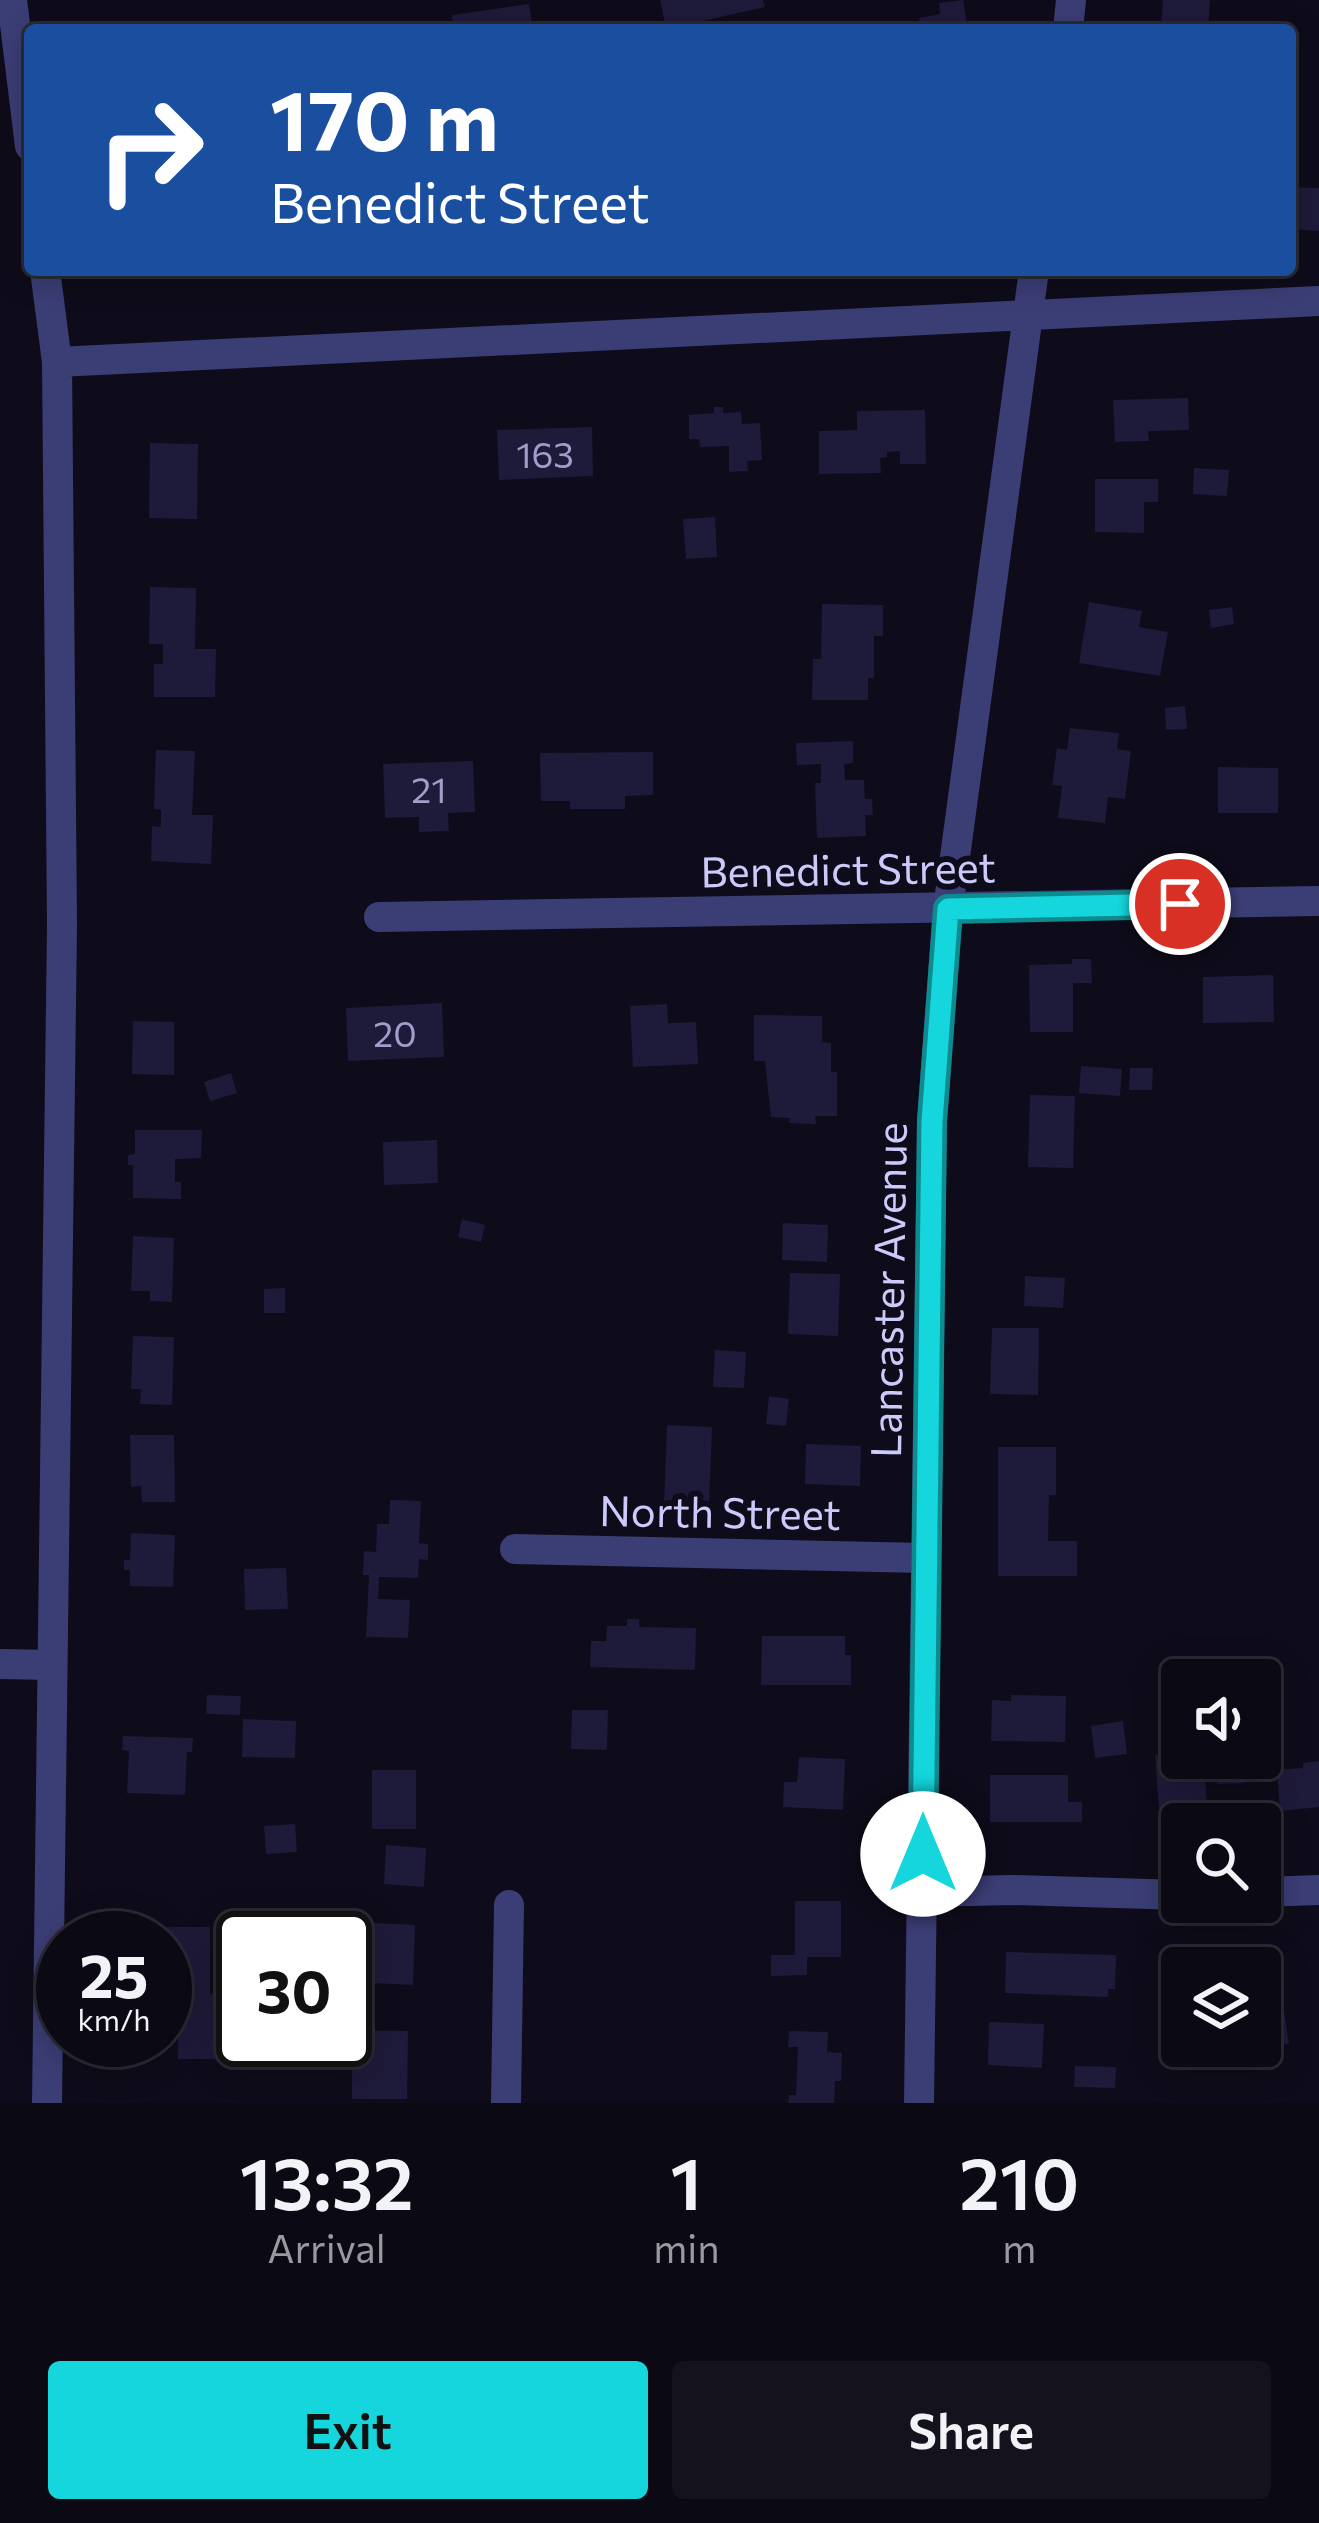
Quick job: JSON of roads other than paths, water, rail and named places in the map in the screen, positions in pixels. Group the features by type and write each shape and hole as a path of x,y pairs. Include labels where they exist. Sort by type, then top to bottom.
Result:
{"street":[{"path":"12,0 24,97"},
{"path":"47,276 57,362 62,924 47,2103"},
{"name":"Lancaster Avenue","path":"919,2103 932,1121 948,909 1033,276"},
{"path":"57,362 1319,302"},
{"name":"Benedict Street","path":"379,917 1319,902"},
{"name":"North Street","path":"515,1549 924,1558"},
{"path":"0,1664 52,1665"},
{"path":"1281,1891 1319,1890"},
{"path":"923,1892 1161,1894"},
{"path":"506,2103 509,1905"}]}
